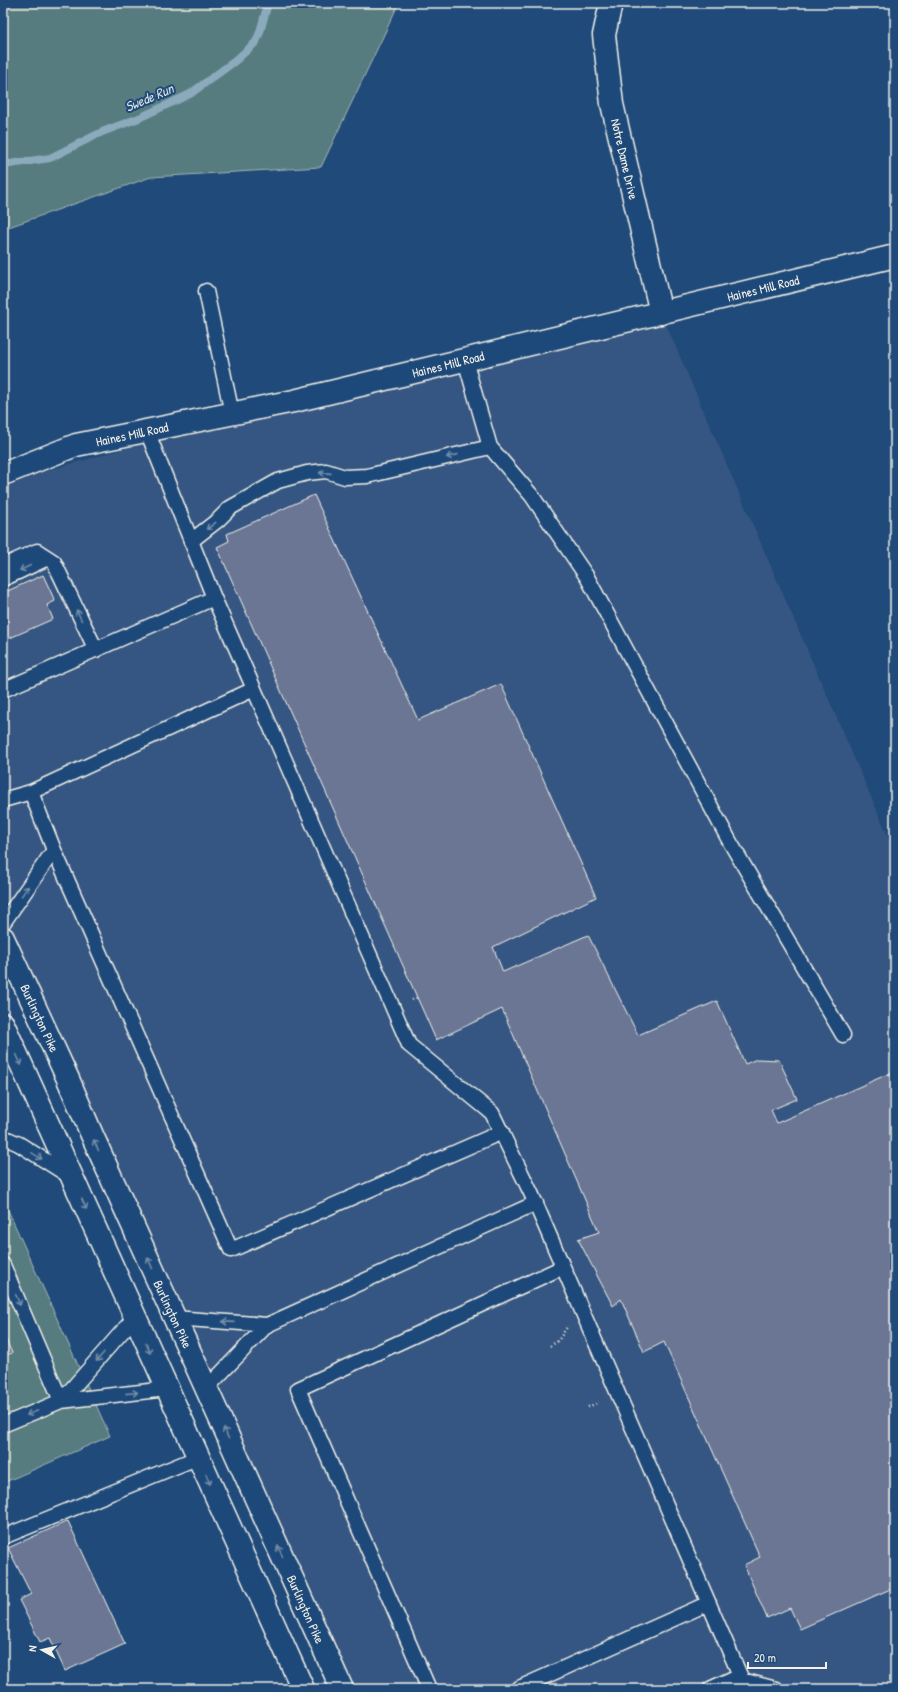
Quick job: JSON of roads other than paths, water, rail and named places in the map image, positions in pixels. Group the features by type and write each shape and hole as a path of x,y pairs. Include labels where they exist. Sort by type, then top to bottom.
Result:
{"main road":[{"name":"Notre Dame Drive","path":"611,3 604,35 612,104 661,313"},
{"name":"Haines Mill Road","path":"3,474 76,445 294,401 895,256"},
{"name":"Burlington Pike","path":"3,938 68,1079 174,1318 342,1689"},
{"path":"3,1024 303,1689"}],"lane":[{"path":"206,291 232,414"},
{"path":"464,360 490,447 532,496 587,577 730,842 843,1035"},
{"path":"147,430 214,598 409,1045 492,1113 536,1203 742,1680 776,1689"},
{"path":"191,541 218,520 230,508 278,481 307,473 326,471 345,476 367,476 490,447"},
{"path":"3,566 37,551 54,562 96,650"},
{"path":"3,578 48,558"},
{"path":"3,690 214,598"},
{"path":"3,800 31,792 254,689"},
{"path":"31,792 54,850 231,1250 502,1132"},
{"path":"3,923 54,850"},
{"path":"3,1137 18,1144 71,1177"},
{"path":"206,1389 267,1325 536,1203"},
{"path":"3,1265 61,1401"},
{"path":"429,1689 298,1389 563,1267"},
{"path":"61,1401 134,1317"},
{"path":"174,1318 267,1325"},
{"path":"3,1425 61,1401 167,1389"},
{"path":"3,1537 198,1457"},
{"path":"517,1689 709,1603"},
{"path":"710,1689 740,1675"}],"waterway":[{"name":"Swede Run","path":"3,165 50,158 102,132 139,118 190,94 235,61 256,42 268,3"}]}
